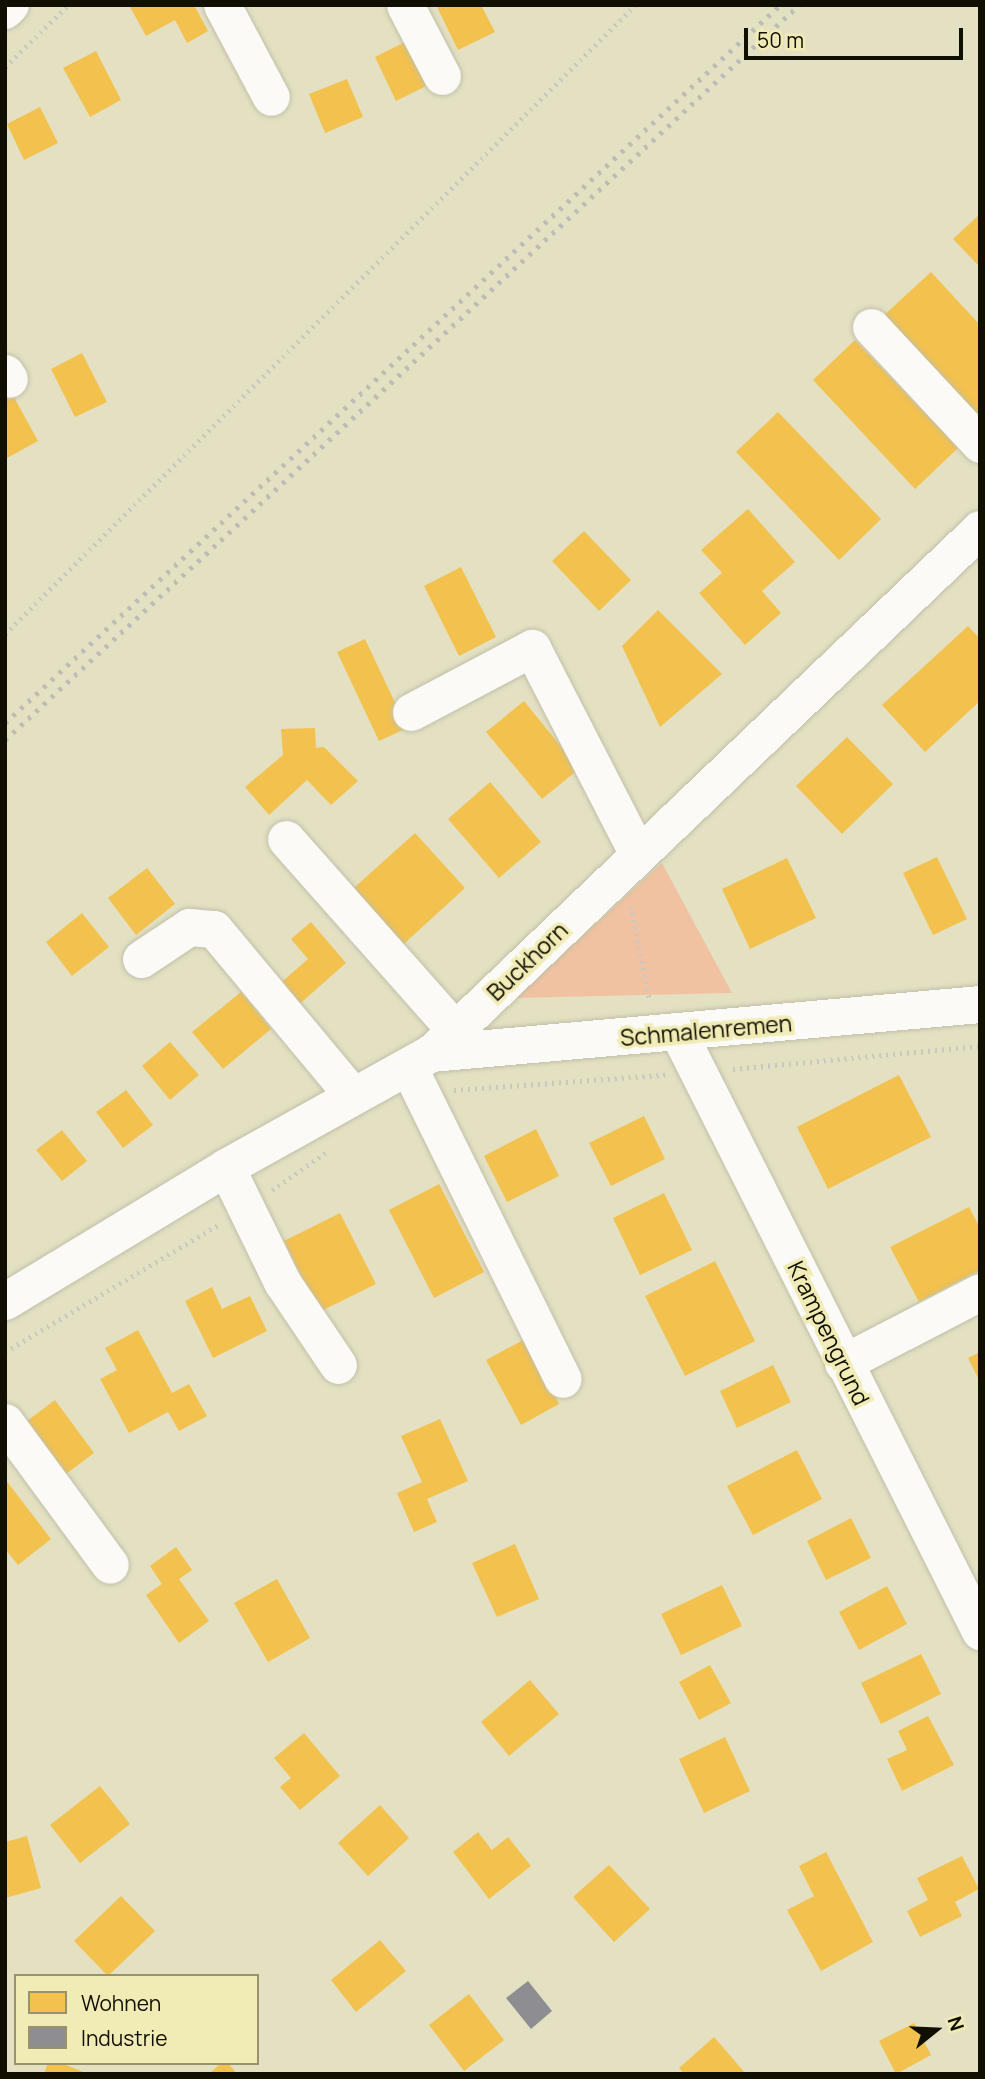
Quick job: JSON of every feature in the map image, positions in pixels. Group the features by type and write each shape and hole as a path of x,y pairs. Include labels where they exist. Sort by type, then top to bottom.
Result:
{"main road":[{"path":"5,10 10,5"}],"street":[{"path":"222,5 271,97"},
{"path":"405,5 442,76"},
{"path":"871,327 980,444"},
{"name":"Buckhorn","path":"5,1301 226,1167 431,1050 794,711 980,529"},
{"path":"411,712 532,648 631,861"},
{"path":"286,839 431,1050 564,1379"},
{"path":"141,959 190,927 214,929 353,1096"},
{"name":"Schmalenremen","path":"431,1050 680,1034 980,1004"},
{"name":"Krampengrund","path":"680,1034 980,1631"},
{"path":"226,1167 282,1282 338,1365"},
{"path":"843,1363 980,1292"},
{"path":"5,1422 110,1565"}],"path":[{"path":"5,67 68,5"},
{"path":"5,634 635,5"},
{"path":"631,861 649,998"}],"shaded area":[{"path":"662,863 732,993 515,998"}],"building: Wohnen":[{"path":"129,5 194,5 208,31 187,43 175,20 146,36"},
{"path":"436,5 481,5 495,32 458,50"},
{"path":"409,40 430,84 396,101 375,57"},
{"path":"96,51 121,100 90,117 63,68"},
{"path":"347,79 363,117 325,133 309,94"},
{"path":"40,107 58,143 24,160 7,124"},
{"path":"980,214 980,267 953,239"},
{"path":"931,272 980,325 980,426 881,318"},
{"path":"855,340 958,448 915,489 813,380"},
{"path":"82,353 107,402 75,417 51,369"},
{"path":"9,388 38,441 5,459 5,391"},
{"path":"778,412 881,519 839,560 736,452"},
{"path":"748,509 795,562 762,591 781,613 745,645 699,593 722,573 701,550"},
{"path":"584,531 631,580 599,611 552,561"},
{"path":"461,567 496,637 459,656 424,586"},
{"path":"658,610 722,674 660,727 622,646"},
{"path":"968,626 980,639 980,701 925,752 882,705"},
{"path":"365,639 407,728 379,741 337,652"},
{"path":"524,701 579,769 542,799 486,732"},
{"path":"315,728 316,748 324,747 358,781 331,805 307,780 269,815 245,787 283,755 281,729"},
{"path":"847,737 893,784 842,834 796,786"},
{"path":"490,782 541,842 499,878 448,819"},
{"path":"415,833 465,888 396,951 346,895"},
{"path":"937,857 967,919 933,935 903,873"},
{"path":"787,858 816,918 750,949 722,889"},
{"path":"147,868 175,904 136,935 108,898"},
{"path":"82,913 109,947 72,976 46,942"},
{"path":"311,922 346,963 295,1008 276,987 308,959 291,939"},
{"path":"241,992 271,1029 223,1069 192,1032"},
{"path":"170,1042 199,1075 170,1100 142,1066"},
{"path":"899,1075 931,1137 828,1189 797,1127"},
{"path":"126,1090 153,1125 123,1148 96,1112"},
{"path":"644,1116 665,1159 611,1186 589,1143"},
{"path":"536,1129 559,1176 507,1202 484,1156"},
{"path":"62,1130 87,1161 62,1181 36,1150"},
{"path":"439,1184 484,1272 434,1298 389,1210"},
{"path":"664,1193 692,1250 640,1275 613,1218"},
{"path":"969,1207 980,1228 980,1270 919,1302 890,1247"},
{"path":"340,1213 376,1284 319,1312 284,1241"},
{"path":"715,1261 755,1341 685,1376 645,1296"},
{"path":"212,1287 222,1309 250,1296 267,1331 213,1358 185,1301"},
{"path":"138,1330 172,1393 189,1384 207,1416 179,1431 168,1412 129,1433 100,1379 117,1370 105,1348"},
{"path":"525,1339 559,1404 521,1425 486,1360"},
{"path":"980,1352 980,1382 968,1358"},
{"path":"773,1365 791,1402 737,1428 720,1391"},
{"path":"55,1400 94,1453 62,1477 23,1424"},
{"path":"440,1419 468,1481 427,1499 437,1522 414,1532 397,1493 422,1482 401,1436"},
{"path":"797,1450 822,1499 753,1535 727,1486"},
{"path":"5,1479 51,1539 18,1565 5,1549"},
{"path":"851,1518 871,1558 826,1580 807,1541"},
{"path":"515,1544 539,1599 497,1617 472,1563"},
{"path":"176,1547 192,1570 179,1579 209,1621 179,1643 146,1595 162,1584 150,1566"},
{"path":"277,1579 310,1638 268,1662 234,1603"},
{"path":"722,1585 742,1626 681,1655 661,1614"},
{"path":"887,1586 907,1624 859,1650 839,1612"},
{"path":"921,1654 941,1694 881,1724 861,1683"},
{"path":"710,1665 731,1703 699,1720 679,1682"},
{"path":"530,1680 559,1714 509,1756 481,1722"},
{"path":"928,1716 954,1765 902,1791 887,1759 907,1750 898,1731"},
{"path":"304,1733 340,1776 300,1810 280,1787 291,1778 274,1758"},
{"path":"725,1737 750,1791 704,1813 679,1759"},
{"path":"100,1786 130,1824 80,1863 50,1825"},
{"path":"380,1805 409,1838 368,1876 338,1843"},
{"path":"478,1832 492,1850 508,1837 531,1866 489,1899 453,1852"},
{"path":"27,1836 41,1888 5,1898 5,1842"},
{"path":"826,1852 873,1942 821,1971 787,1910 814,1896 799,1866"},
{"path":"962,1856 979,1889 955,1902 962,1916 920,1937 907,1911 928,1900 917,1878"},
{"path":"609,1865 650,1909 614,1942 573,1897"},
{"path":"121,1896 155,1931 110,1974 106,1974 74,1941"},
{"path":"380,1940 406,1971 356,2012 331,1980"},
{"path":"469,1994 504,2040 464,2071 429,2025"},
{"path":"914,2023 931,2055 896,2074 879,2041"},
{"path":"714,2037 746,2074 684,2074 679,2068"},
{"path":"47,2065 66,2065 88,2074 44,2074"},
{"path":"219,2065 230,2065 237,2074 209,2074"}],"building: Industrie":[{"path":"528,1981 552,2011 531,2029 506,1998"}],"railway":[{"path":"5,723 780,5"},
{"path":"5,740 799,5"}]}
